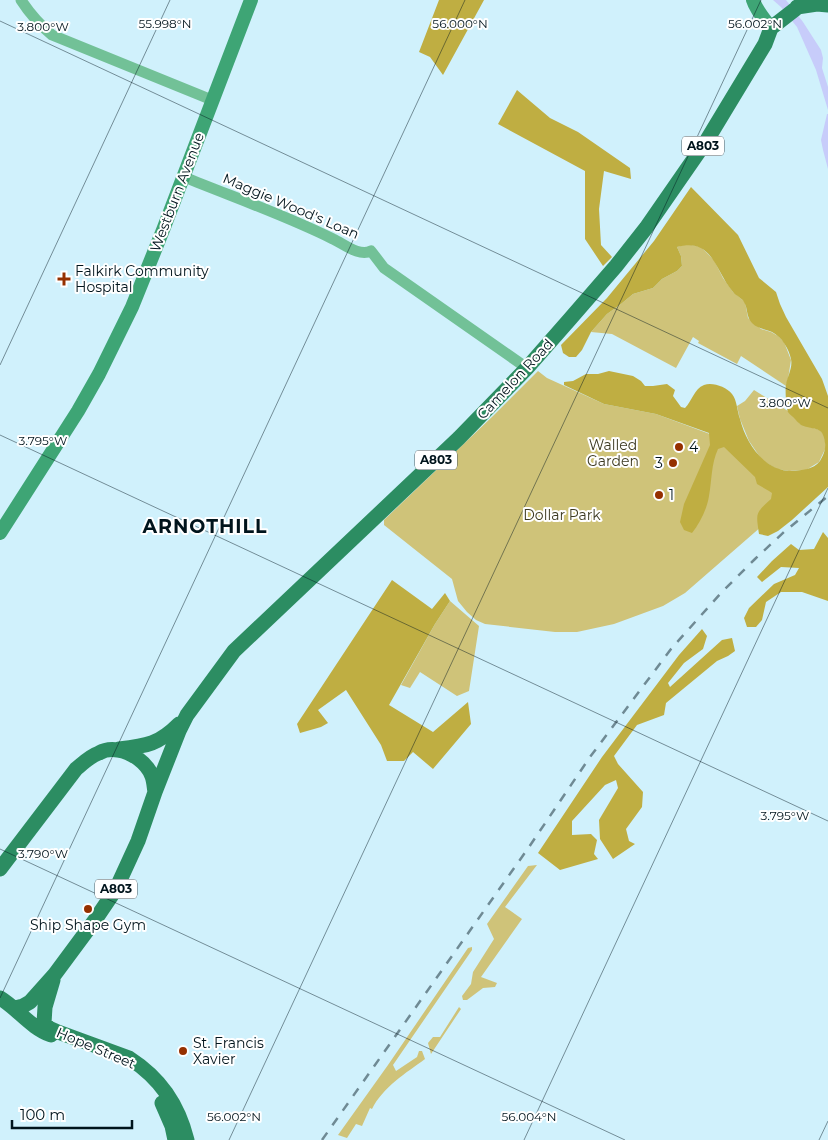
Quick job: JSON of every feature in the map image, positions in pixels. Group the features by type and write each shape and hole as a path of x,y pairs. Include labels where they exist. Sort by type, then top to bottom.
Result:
{"main road":[{"name":"Westburn Avenue","path":"0,533 78,411 132,307 164,230 251,0"},
{"path":"753,0 771,28 802,4 828,5"},
{"name":"Camelon Road","path":"155,792 173,743 187,716 234,651 459,438 527,368 616,266 646,228 707,140 765,44 771,28"},
{"name":"Camelon Road","path":"118,750 142,747 157,742 187,716"},
{"path":"118,750 137,758 143,764 152,776 155,792"},
{"name":"A803","path":"0,869 76,769 98,753 118,750"},
{"name":"A803","path":"15,1008 30,1002 55,974 116,889 138,841 155,792"},
{"name":"A803","path":"43,1028 45,1007 55,974"},
{"path":"0,998 43,1028"},
{"name":"Hope Street","path":"43,1028 142,1073"},
{"path":"142,1073 164,1106 176,1140"},
{"path":"142,1073 163,1088 174,1103 183,1123 187,1140"}],"street":[{"path":"21,0 40,25 52,35 212,100"},
{"name":"Maggie Wood's Loan","path":"184,177 298,223 362,253 371,250 384,268 527,368"}],"green space":[{"path":"687,244 701,247 714,260 733,292 745,302 748,318 761,329 771,332 784,342 791,360 786,386 741,356 737,364 698,343 699,341 693,337 676,368 612,334 591,332 607,314 633,294 653,288 662,279 677,271 682,266 681,256 677,247"},
{"name":"Dollar Park","path":"538,371 547,378 604,404 656,414 726,440 792,500 685,593 663,606 614,624 577,632 555,632 485,624 476,620 458,601 452,579 384,525 384,520"},
{"path":"754,390 788,411 800,424 820,430 824,435 826,447 819,462 806,470 789,471 777,469 762,460 749,441 737,406 745,401"},
{"path":"450,601 479,626 469,691 457,696 420,672 410,688 401,685 435,624"},
{"path":"537,865 505,907 522,919 481,977 497,983 495,987 483,988 467,1000 463,1000 462,996 471,984 473,972 494,939 487,924 528,866"},
{"path":"472,947 472,950 393,1065 396,1071 417,1057 419,1051 422,1051 425,1059 382,1094 372,1109 370,1108 362,1126 356,1124 347,1138 338,1135 468,948"},
{"path":"459,1007 461,1009 431,1054 428,1043 433,1037 440,1037"}],"shaded area":[{"path":"439,0 484,0 443,75 430,57 419,52"},
{"path":"517,90 550,118 578,132 630,168 631,179 604,171 599,209 601,245 612,257 603,266 585,239 585,171 498,124"},
{"path":"691,187 738,235 759,278 776,292 786,317 822,379 828,396 828,487 792,520 768,536 759,534 757,517 759,511 771,499 772,493 757,484 755,477 724,447 718,449 716,455 708,501 703,516 692,533 684,530 680,522 684,504 710,445 709,433 656,414 604,404 564,385 564,382 573,381 586,374 598,374 609,371 633,376 645,386 667,384 675,390 673,396 681,407 685,408 695,392 704,385 719,386 734,396 747,437 765,461 782,470 792,471 811,468 820,461 825,448 822,433 801,425 787,410 786,387 791,362 787,347 776,334 759,328 752,323 743,301 727,284 712,258 706,251 698,247 689,245 677,247 681,256 682,266 677,271 662,279 653,288 633,294 607,314 591,332 582,350 576,357 569,357 563,353 561,345 607,298 654,241"},
{"path":"823,532 828,538 828,601 802,592 781,592 766,602 762,620 756,627 747,627 744,618 749,608 774,584 795,575 799,568 781,567 762,582 757,577 791,544 799,550 814,549"},
{"path":"392,580 432,609 445,593 450,601 389,705 433,732 468,702 471,724 433,769 413,752 404,761 387,761 381,745 346,690 318,710 328,723 300,733 297,724"},
{"path":"702,629 707,636 703,649 684,663 668,683 670,687 722,640 732,638 735,651 717,661 666,703 664,715 637,725 614,756 618,764 643,792 642,807 626,829 629,841 635,844 613,859 600,839 599,820 618,788 616,780 605,785 572,821 572,835 591,834 597,840 594,854 598,859 560,870 538,853 602,757 679,655"}],"water":[{"path":"773,0 786,0 821,50 823,58 822,68 828,87 828,110 816,70 797,27"},
{"path":"828,114 828,169 821,140"}],"railway":[{"path":"322,1140 529,847 590,757 671,649 721,593 755,559 828,496"}],"place":[{"name":"Falkirk Community Hospital","path":"64,279"},
{"name":"4","path":"679,447"},
{"name":"3","path":"673,463"},
{"name":"1","path":"659,495"},
{"name":"Ship Shape Gym","path":"88,909"},
{"name":"St. Francis Xavier","path":"183,1051"}],"district":[{"name":"ARNOTHILL","path":"205,526"}],"park label":[{"name":"Walled Garden","path":"613,454"}]}
